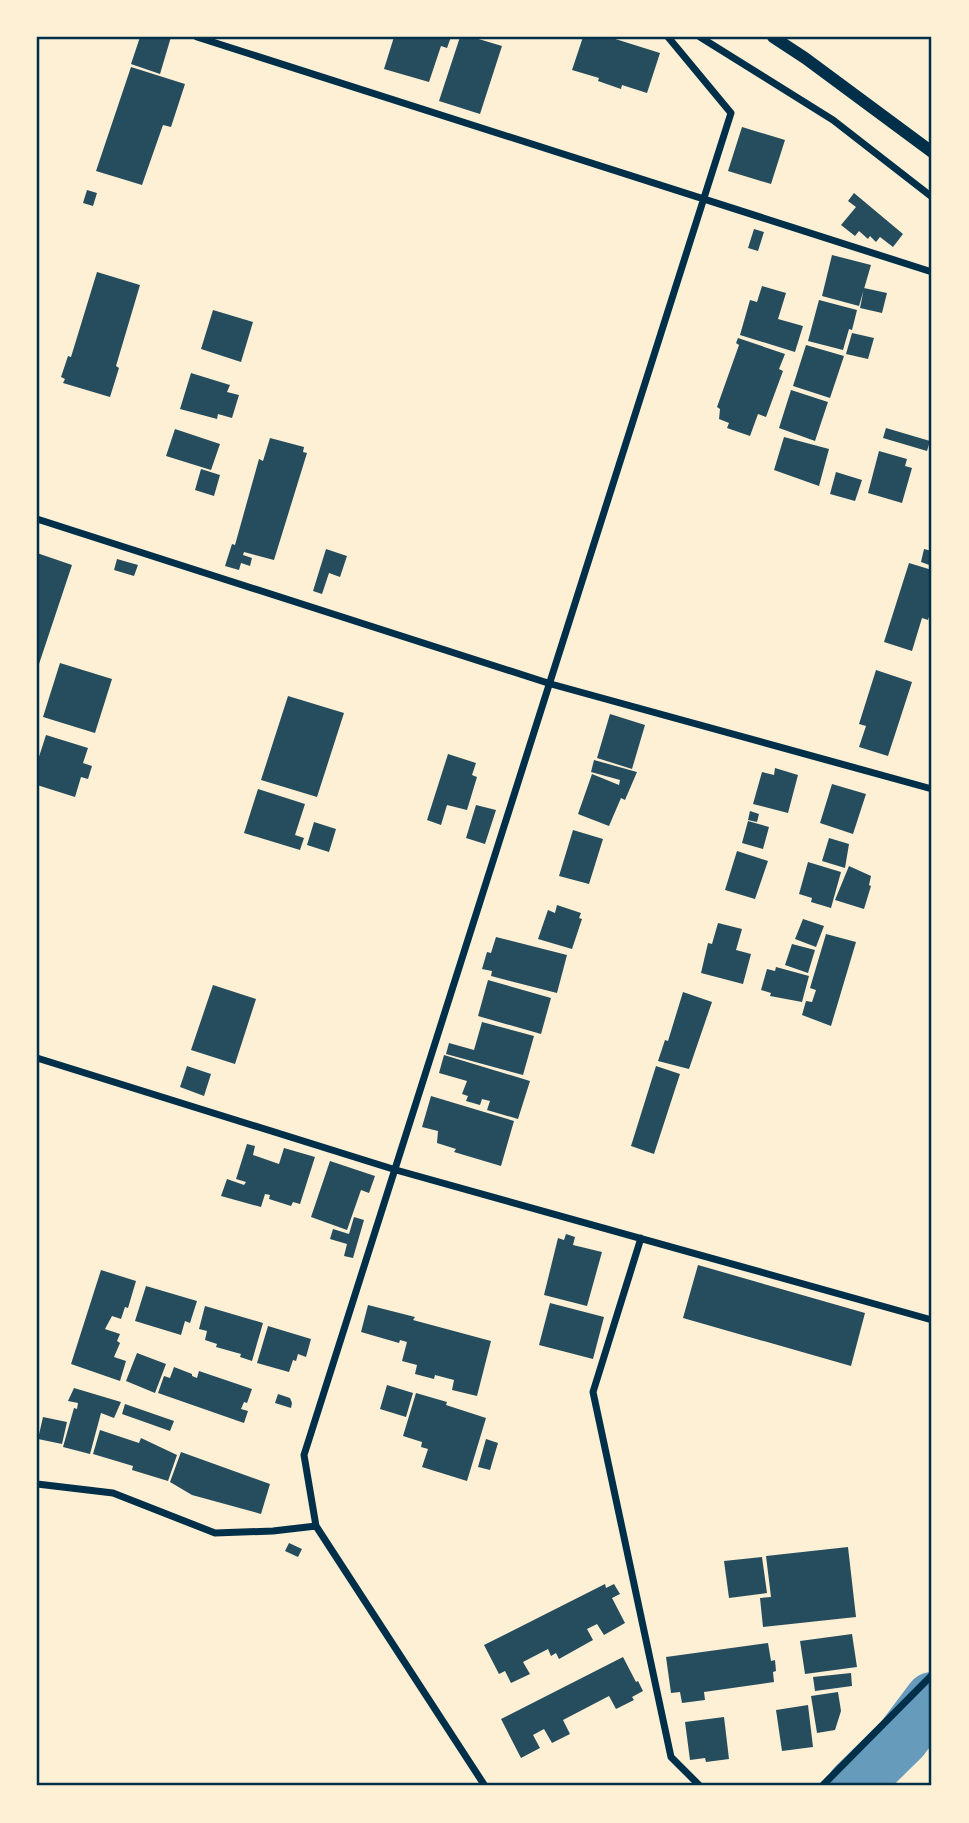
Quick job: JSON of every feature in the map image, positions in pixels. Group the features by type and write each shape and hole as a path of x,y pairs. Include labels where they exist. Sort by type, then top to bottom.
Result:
{"street":[{"path":"197,37 932,272"},
{"path":"485,1786 316,1526 304,1455 731,113 668,37"},
{"path":"700,37 833,120 932,197"},
{"path":"773,37 932,152"},
{"path":"37,519 551,684 932,789"},
{"path":"37,1058 396,1170 932,1320"},
{"path":"640,1238 593,1392 671,1757 700,1786"},
{"path":"37,1484 113,1493 215,1533 316,1526"},
{"path":"822,1786 932,1675"}],"building":[{"path":"140,37 171,37 160,74 131,64"},
{"path":"394,37 451,37 447,48 441,46 429,82 384,69"},
{"path":"460,37 472,37 502,46 480,114 439,101"},
{"path":"583,37 609,37 660,53 647,93 622,85 621,89 598,81 599,78 572,70"},
{"path":"131,67 185,84 171,127 163,125 142,185 96,171"},
{"path":"742,127 785,140 771,184 728,171"},
{"path":"87,190 97,193 93,206 83,203"},
{"path":"854,193 903,234 893,247 880,237 876,242 859,231 855,236 841,225 856,207 848,201"},
{"path":"754,229 764,232 758,251 748,248"},
{"path":"832,255 871,265 859,306 822,296"},
{"path":"97,272 140,285 116,366 119,368 110,397 63,383 65,379 61,377 68,356 71,357"},
{"path":"762,286 786,293 778,319 803,326 795,352 740,335 750,300 757,302"},
{"path":"864,288 887,293 882,313 860,308"},
{"path":"819,300 857,310 843,350 808,341"},
{"path":"213,310 253,322 241,362 201,349"},
{"path":"852,333 874,338 868,359 846,354"},
{"path":"738,338 785,354 779,369 783,371 766,417 758,414 750,436 727,428 729,423 719,419 720,409 717,407 739,345 736,343"},
{"path":"806,345 844,356 830,398 793,386"},
{"path":"191,373 230,385 227,392 239,395 232,418 218,414 217,419 180,409"},
{"path":"791,390 828,402 815,441 779,428"},
{"path":"886,428 930,441 927,451 883,438"},
{"path":"175,429 220,444 211,470 166,456"},
{"path":"784,437 829,449 819,486 774,470"},
{"path":"270,438 304,447 303,452 307,453 274,560 244,552 243,555 252,558 250,566 241,563 239,570 225,566 232,544 235,545 259,459 263,461"},
{"path":"879,451 907,459 905,466 912,468 902,503 868,493"},
{"path":"201,469 220,475 214,496 195,490"},
{"path":"836,472 862,480 855,501 830,494"},
{"path":"326,549 347,556 340,577 329,573 322,594 313,591"},
{"path":"924,549 932,551 932,566 921,562"},
{"path":"37,553 72,565 37,670"},
{"path":"117,559 138,565 134,576 114,570"},
{"path":"909,563 932,570 932,607 928,620 922,618 912,651 884,642"},
{"path":"60,663 112,679 95,733 43,717"},
{"path":"876,670 912,682 888,756 859,747 866,726 859,724"},
{"path":"288,696 344,713 317,797 261,780"},
{"path":"610,714 645,725 632,769 597,758"},
{"path":"46,735 88,748 83,763 92,766 88,779 81,777 75,797 37,785 37,763"},
{"path":"448,754 476,763 472,775 477,777 467,810 447,805 441,825 427,820"},
{"path":"594,760 637,772 625,800 621,798 609,826 578,814 592,774 619,785 620,780 591,772"},
{"path":"775,768 798,775 788,813 753,804 762,772 774,775"},
{"path":"832,784 866,794 853,834 820,823"},
{"path":"258,789 305,804 295,835 304,838 300,850 244,833"},
{"path":"476,805 496,810 485,844 466,838"},
{"path":"750,811 759,814 757,822 748,820"},
{"path":"748,821 769,827 763,849 742,843"},
{"path":"314,822 336,829 329,852 307,845"},
{"path":"573,830 603,839 589,884 559,876"},
{"path":"829,838 849,844 845,868 822,861"},
{"path":"737,851 768,861 755,899 725,890"},
{"path":"808,862 841,872 831,908 811,902 812,898 799,894"},
{"path":"849,866 871,876 864,909 835,900"},
{"path":"557,905 581,913 579,918 582,919 572,949 538,939 548,910 555,913"},
{"path":"803,919 824,926 816,947 795,939"},
{"path":"718,923 742,929 736,950 751,954 743,984 701,973 708,943 712,944"},
{"path":"826,934 856,942 831,1026 802,1015 806,1001 812,1002 816,990 810,988"},
{"path":"496,937 567,955 557,993 491,976 492,971 482,969 487,952 491,953"},
{"path":"792,944 815,950 808,973 785,965"},
{"path":"776,967 809,976 802,1002 770,996 771,993 761,990 767,969 775,971"},
{"path":"488,980 551,998 541,1034 478,1016"},
{"path":"213,985 256,999 235,1064 191,1050"},
{"path":"683,992 712,1002 689,1069 658,1061 665,1040 668,1041"},
{"path":"482,1022 534,1036 523,1075 446,1054 449,1043 474,1050"},
{"path":"444,1055 530,1081 518,1119 487,1110 490,1101 482,1099 480,1105 466,1101 468,1096 462,1094 467,1081 439,1073"},
{"path":"187,1066 211,1074 204,1096 180,1087"},
{"path":"656,1066 680,1074 654,1154 631,1146"},
{"path":"431,1096 514,1121 501,1166 454,1152 456,1149 437,1143 438,1131 422,1127"},
{"path":"247,1144 255,1146 253,1155 279,1164 284,1148 315,1157 300,1204 293,1202 291,1206 269,1199 270,1195 265,1194 261,1207 221,1196 227,1179 244,1185 246,1182 236,1179"},
{"path":"330,1161 375,1176 369,1193 361,1190 347,1230 311,1217"},
{"path":"354,1217 364,1220 353,1258 344,1256 347,1244 330,1239 333,1229 349,1234"},
{"path":"566,1234 575,1237 573,1245 602,1252 587,1306 544,1295 558,1238 564,1240"},
{"path":"698,1265 865,1313 851,1366 683,1318"},
{"path":"101,1270 136,1281 128,1308 125,1307 121,1319 112,1316 105,1329 120,1334 117,1341 120,1343 114,1357 126,1361 120,1381 71,1364"},
{"path":"146,1286 197,1301 190,1323 185,1321 181,1335 135,1321"},
{"path":"550,1303 604,1317 593,1359 539,1345"},
{"path":"368,1305 491,1341 477,1396 452,1390 454,1380 415,1374 417,1365 402,1361 407,1342 400,1340 399,1343 361,1332"},
{"path":"205,1306 263,1323 252,1361 205,1340 207,1331 199,1329"},
{"path":"268,1326 311,1339 306,1357 298,1354 289,1372 257,1363"},
{"path":"137,1353 166,1364 155,1393 126,1381"},
{"path":"174,1367 197,1378 199,1371 252,1389 247,1403 244,1402 241,1409 248,1411 244,1423 158,1393 164,1376 170,1378"},
{"path":"387,1385 413,1393 406,1417 380,1409"},
{"path":"74,1388 121,1402 114,1418 101,1413 90,1454 63,1447 74,1408 77,1409 78,1403 68,1401"},
{"path":"416,1393 486,1418 467,1481 422,1467 428,1449 421,1447 422,1442 403,1436"},
{"path":"278,1394 290,1398 291,1408 275,1403"},
{"path":"125,1404 174,1421 170,1431 122,1414"},
{"path":"43,1417 67,1422 62,1444 38,1439"},
{"path":"100,1430 139,1443 141,1438 177,1455 168,1481 132,1470 133,1466 93,1454"},
{"path":"486,1439 498,1443 490,1470 478,1467"},
{"path":"181,1452 270,1484 261,1514 192,1495 170,1482"},
{"path":"289,1543 302,1549 298,1557 285,1551"},
{"path":"848,1547 856,1617 763,1627 760,1598 771,1597 766,1556"},
{"path":"762,1557 767,1593 729,1598 724,1561"},
{"path":"605,1584 606,1588 614,1584 620,1594 612,1598 625,1623 604,1635 597,1624 587,1629 593,1640 559,1659 556,1653 551,1656 548,1649 523,1662 530,1674 511,1683 505,1671 499,1674 484,1645"},
{"path":"852,1634 857,1667 805,1674 800,1641"},
{"path":"768,1643 771,1661 775,1660 774,1682 704,1692 705,1700 682,1703 680,1692 671,1693 666,1657"},
{"path":"623,1657 643,1691 632,1697 634,1700 616,1709 609,1696 563,1720 570,1734 552,1743 544,1729 533,1735 540,1748 521,1758 501,1719"},
{"path":"851,1673 852,1686 815,1691 813,1677"},
{"path":"838,1692 841,1711 835,1730 817,1733 811,1696"},
{"path":"808,1705 813,1747 782,1751 776,1710"},
{"path":"724,1717 729,1759 706,1762 705,1758 690,1760 685,1722"}],"waterway":[{"path":"854,1786 902,1739 932,1699"}]}
